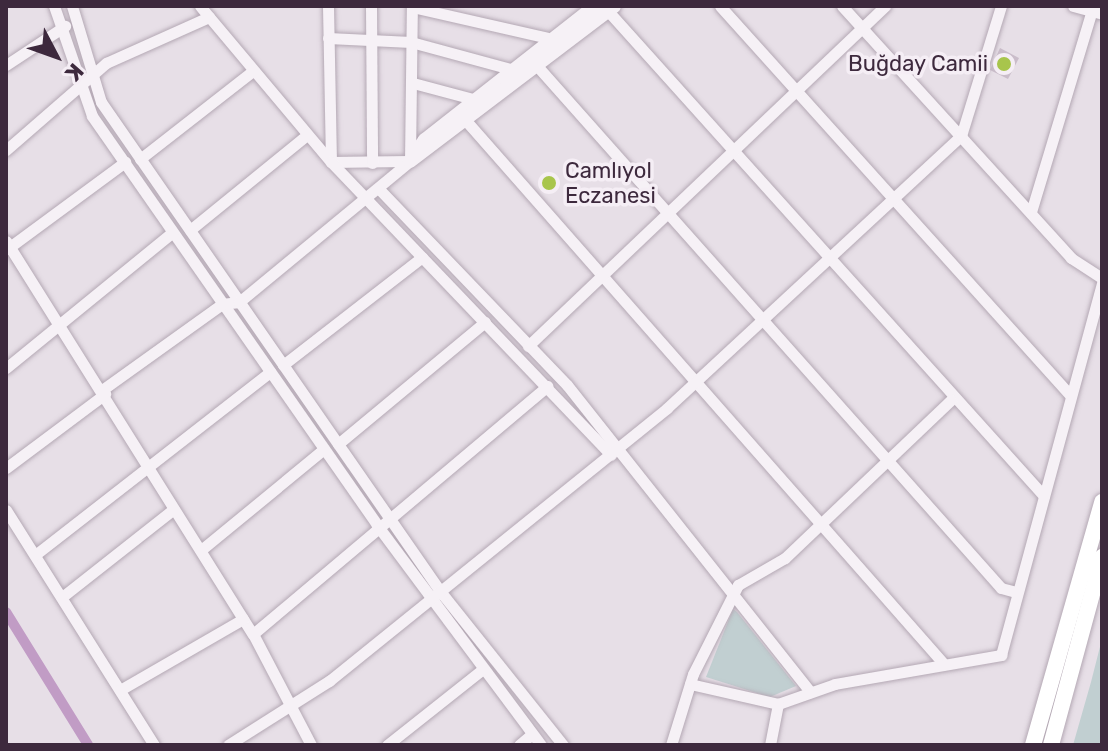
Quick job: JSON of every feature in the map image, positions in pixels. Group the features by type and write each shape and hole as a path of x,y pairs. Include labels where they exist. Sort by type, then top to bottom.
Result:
{"main road":[{"path":"1033,745 1102,502"},
{"path":"1051,745 1099,588 1102,557"},
{"path":"1071,607 1083,602 1091,609"},
{"path":"1053,671 1062,685 1073,676"}],"street":[{"path":"54,6 65,26 82,89 125,162 222,304 377,525 563,745"},
{"path":"72,6 101,102 388,516 483,669 541,745"},
{"path":"200,6 250,73 368,201 548,386 606,454 626,458"},
{"path":"328,6 331,162"},
{"path":"371,6 372,163"},
{"path":"720,6 1070,395"},
{"path":"690,684 778,704 810,692 1001,655 1102,280 1071,258 842,6"},
{"path":"528,346 662,212 885,6"},
{"path":"228,745 291,709 699,381 961,136 1001,6"},
{"path":"1031,212 1095,11 1073,6"},
{"path":"410,161 412,7 553,39"},
{"path":"331,162 410,161 468,123 538,67 598,8"},
{"path":"6,468 222,304 239,302 368,201 410,161 425,140 553,39 598,8"},
{"path":"598,8 951,400 1044,496"},
{"path":"6,150 82,89 92,74 209,17"},
{"path":"6,65 65,26"},
{"path":"328,38 411,42 514,70"},
{"path":"538,67 662,212 765,322 1001,588 1016,592"},
{"path":"140,159 250,73"},
{"path":"413,83 477,100"},
{"path":"468,123 599,276 699,381 944,664"},
{"path":"190,230 307,135"},
{"path":"125,162 7,246 104,392 253,634 311,745"},
{"path":"380,190 618,445 810,692"},
{"path":"6,368 173,232"},
{"path":"283,365 422,257"},
{"path":"338,444 485,322"},
{"path":"35,555 270,372"},
{"path":"253,634 377,525 548,386"},
{"path":"671,745 690,684 732,594 785,558 820,519 951,400"},
{"path":"201,550 324,449"},
{"path":"62,597 174,509"},
{"path":"6,510 154,745"},
{"path":"120,690 243,619"},
{"path":"387,745 483,669"},
{"path":"770,745 778,704"},
{"path":"519,745 532,734"}],"shaded area":[{"path":"733,609 796,686 770,697 706,677"},
{"path":"1102,639 1102,745 1073,745 1091,682"}],"building":[{"name":"Buğday Camii","path":"1000,48 1019,58 1008,79 990,70"}],"waterway":[{"path":"6,612 88,745"}],"place":[{"name":"Buğday Camii","path":"1004,64"},
{"name":"Camlıyol Eczanesi","path":"549,183"}]}
